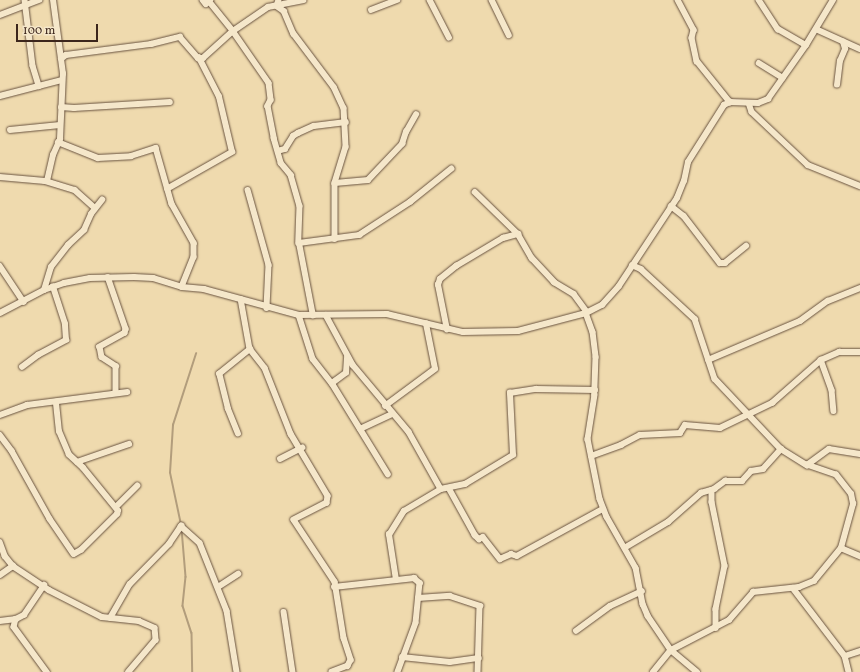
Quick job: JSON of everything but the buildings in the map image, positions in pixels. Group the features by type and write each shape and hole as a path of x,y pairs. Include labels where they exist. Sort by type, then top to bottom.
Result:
{"street":[{"path":"0,15 25,3 39,0"},
{"path":"47,181 58,142 62,80 61,59 53,0"},
{"path":"207,0 234,31 269,83 269,119 281,163 291,175 300,206 299,243 313,316"},
{"path":"277,6 279,0"},
{"path":"199,58 206,56 234,31 268,7 303,0"},
{"path":"370,10 396,0"},
{"path":"430,0 450,37"},
{"path":"492,0 509,35"},
{"path":"678,0 694,30 692,38 697,61 730,102"},
{"path":"759,0 778,29 806,45"},
{"path":"0,313 24,302 44,290 53,287 75,280 108,277 149,277 182,287 241,299 267,308 299,315 387,314 447,330 463,332 518,331 586,312 602,305 619,286 671,206 684,181 688,162 696,146 724,105 730,102 758,103 768,98 806,45 833,0"},
{"path":"25,3 33,66 39,86"},
{"path":"277,6 284,11 294,34 334,87 344,108 346,122 346,147 335,183 335,239"},
{"path":"816,29 860,49"},
{"path":"61,59 66,55 151,44 180,37 199,58 219,97 232,152 168,189"},
{"path":"837,85 840,61 845,49 843,42"},
{"path":"759,63 783,78"},
{"path":"0,96 62,80"},
{"path":"61,107 170,102"},
{"path":"749,103 752,112 808,165 860,186"},
{"path":"335,183 368,180 402,144 406,132 416,115"},
{"path":"278,151 285,149 293,136 303,130 314,126 346,122"},
{"path":"10,130 60,125"},
{"path":"58,142 98,158 131,156 156,148 176,213 194,243 195,249 182,287"},
{"path":"299,243 358,235 410,202 451,169"},
{"path":"0,177 47,181 75,190 95,208"},
{"path":"248,190 269,265 267,308"},
{"path":"475,192 518,234 532,258 554,282 574,294 586,312 595,344 595,390 589,430 591,456 603,509 626,547 636,568 646,611 671,650 696,672"},
{"path":"44,290 51,267 68,245 84,230 95,208 102,200"},
{"path":"671,206 684,216 720,263 725,263 746,246"},
{"path":"447,330 438,285 440,279 456,266 503,238 518,234"},
{"path":"0,266 24,302"},
{"path":"632,266 641,269 695,319 715,380 748,416 781,449 807,465 836,475 851,494 853,504 841,548 814,581 793,588 753,592 729,620 671,650 653,672"},
{"path":"108,277 126,329 125,333 100,347 102,358 116,366 116,393"},
{"path":"22,367 38,355 66,340 65,324 53,287"},
{"path":"708,360 800,321 828,300 860,288"},
{"path":"241,299 250,349 256,353 265,368 291,434 302,448 329,500 327,503 294,520 320,558 334,582 344,638 351,660 348,666 332,672"},
{"path":"299,315 313,359 332,383 388,474"},
{"path":"326,315 348,357 385,406 408,432 441,489"},
{"path":"385,406 435,369 426,324"},
{"path":"238,434 228,409 219,374 250,349"},
{"path":"591,456 621,445 640,435 680,433 684,426 688,425 720,428 748,416 772,403 821,360 839,352 860,352"},
{"path":"332,383 346,372 348,357"},
{"path":"821,360 832,390 834,411"},
{"path":"396,580 389,535 404,511 441,489 465,484 513,455 510,393 513,391 595,390"},
{"path":"0,415 27,406 127,392"},
{"path":"0,435 12,452 50,519 74,554 81,550 117,514 116,508 77,462 68,455 59,432 56,402"},
{"path":"360,429 392,414"},
{"path":"77,462 129,444"},
{"path":"280,459 302,448"},
{"path":"626,547 668,522 701,493 712,490 725,481 742,481 750,471 763,469 781,449"},
{"path":"807,465 829,449 860,454"},
{"path":"116,508 136,486"},
{"path":"449,488 475,535 479,539 482,537 500,559 511,554 517,556 603,509"},
{"path":"712,490 712,502 725,566 716,609 716,628"},
{"path":"110,618 130,584 169,544 181,526 200,543 230,618 237,672"},
{"path":"0,542 5,556 13,566 94,613 110,618 139,620 153,626 156,631 156,640 129,672"},
{"path":"841,548 860,556"},
{"path":"0,575 13,566"},
{"path":"218,587 238,574"},
{"path":"334,587 396,580 417,580 421,587 418,598 416,623 402,657 398,672"},
{"path":"0,621 16,619 24,615 44,585"},
{"path":"793,588 845,656 849,672"},
{"path":"576,631 610,606 642,591"},
{"path":"418,598 450,596 480,606 478,672"},
{"path":"284,612 293,672"},
{"path":"16,619 14,627 47,672"},
{"path":"845,656 860,651"},
{"path":"402,657 450,662 478,658"}],"waterway":[{"path":"181,525 170,473 173,425 196,354"},
{"path":"182,529 186,577 183,606 192,633 193,672"}]}
